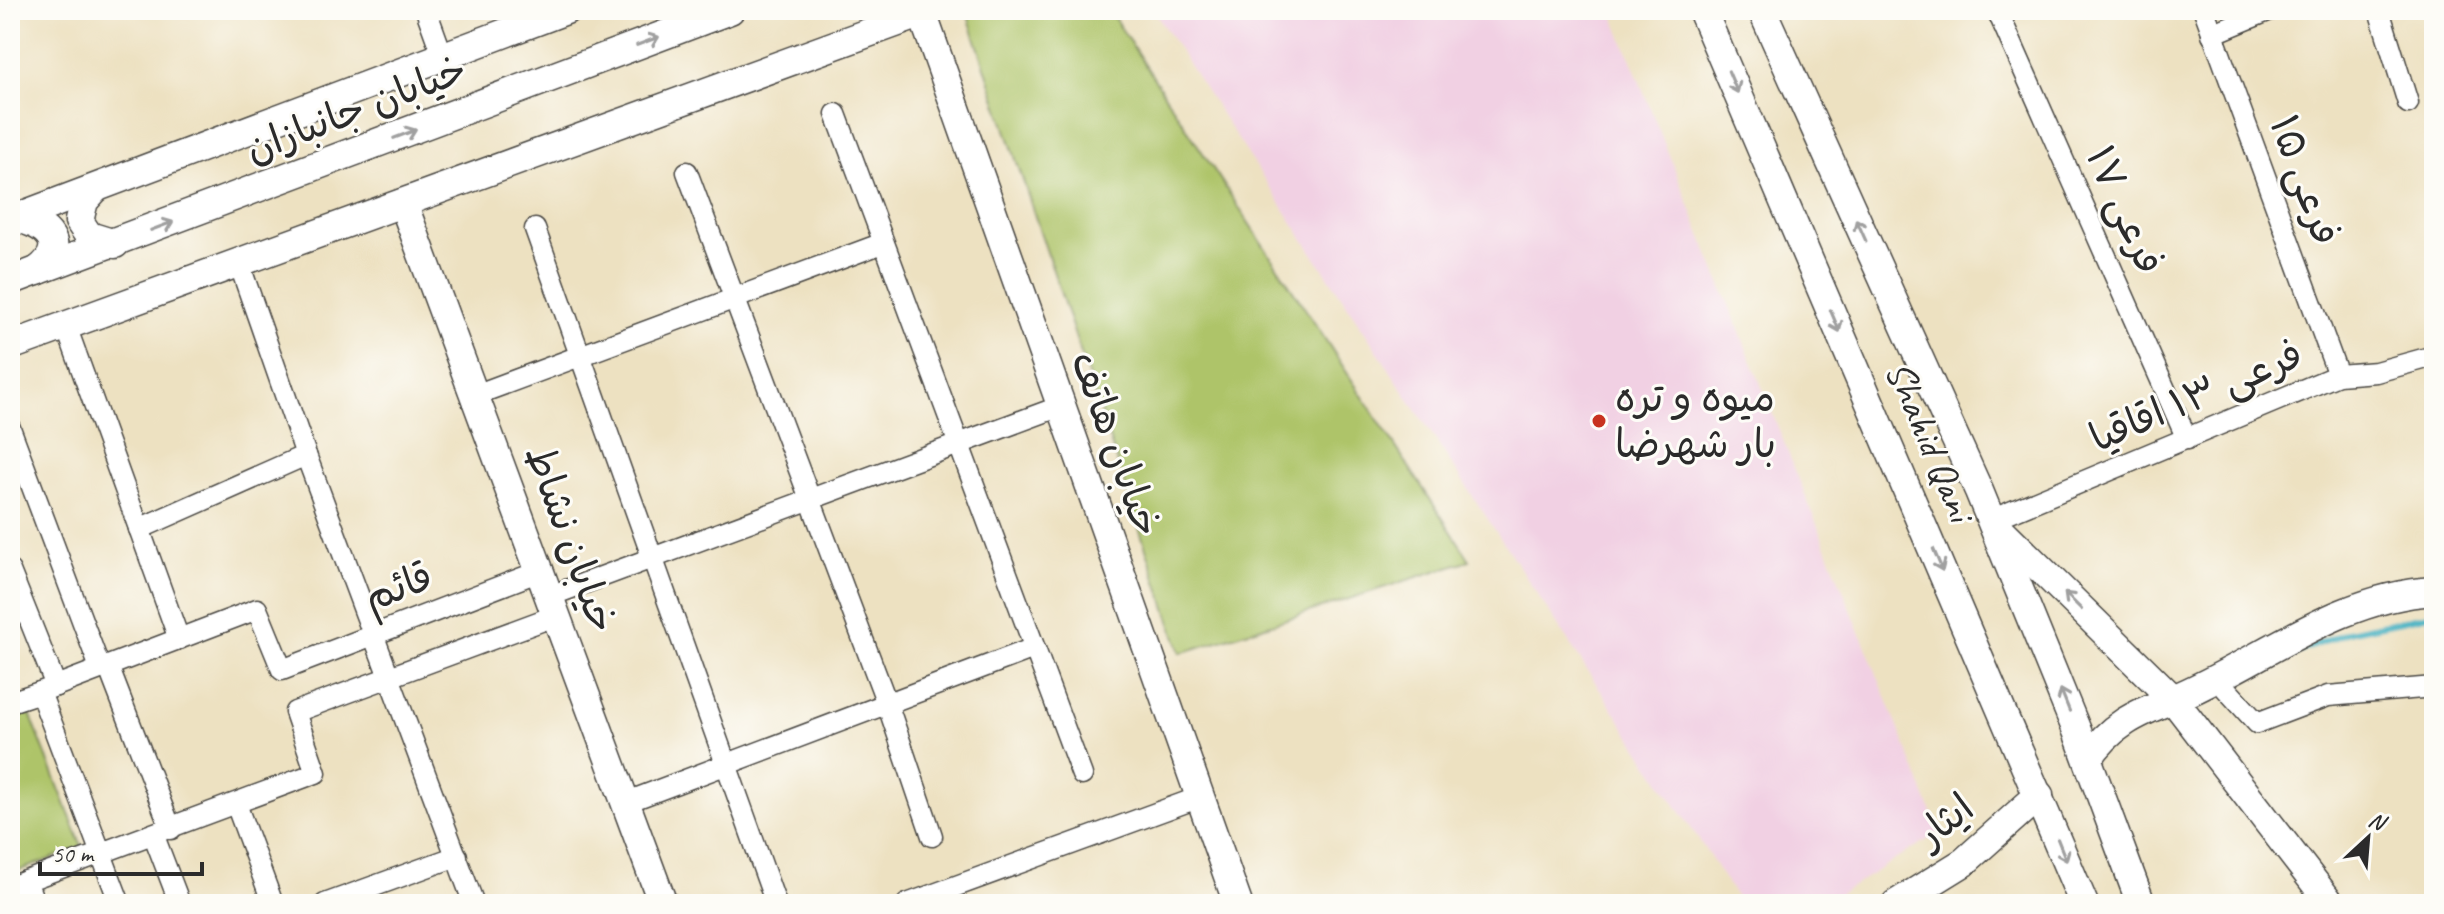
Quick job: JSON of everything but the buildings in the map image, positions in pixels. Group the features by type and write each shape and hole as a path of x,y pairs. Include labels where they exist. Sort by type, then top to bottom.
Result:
{"main road":[{"name":"خیابان جانبازان","path":"13,219 566,10"},
{"name":"خیابان جانبازان","path":"10,281 730,10"},
{"name":"Shahid Qani","path":"1702,10 2084,904"},
{"name":"Shahid Qani","path":"1762,10 1991,520 2088,759 2141,904"},
{"path":"10,346 920,12"},
{"name":"خیابان هاتف","path":"920,12 1238,904"},
{"path":"94,190 84,201 79,221 89,236 115,244"},
{"name":"خیابان نشاط","path":"403,203 663,904"},
{"path":"13,219 31,221 50,235 53,249 50,261 37,271"},
{"path":"1991,520 2173,699 2331,904"},
{"path":"2088,759 2102,737 2117,726 2218,680 2246,660 2345,610 2403,593 2434,591"},
{"name":"ایثار","path":"1896,904 1964,862 2039,795"}],"street":[{"path":"426,10 443,57"},
{"name":"فرعی ۱۷","path":"1997,10 2187,439"},
{"name":"فرعی ۱۵","path":"2204,10 2338,375"},
{"path":"2212,34 2270,10"},
{"path":"2379,10 2408,103"},
{"path":"836,114 1082,775"},
{"path":"687,172 809,503 888,706 932,836"},
{"path":"535,229 776,904"},
{"path":"475,395 883,243"},
{"path":"239,263 306,455 474,904"},
{"path":"10,702 179,639 66,326"},
{"name":"فرعی ۱۳ اقاقیا","path":"1991,520 2338,375 2376,372 2434,356"},
{"path":"35,904 18,884 162,833 316,773 295,712 390,677 549,594 809,503 1061,406"},
{"path":"10,428 104,667 162,833 180,904"},
{"path":"139,529 306,455"},
{"path":"10,571 15,599 120,904"},
{"name":"قائم","path":"179,639 257,609 282,670 375,635 549,594"},
{"path":"627,802 888,706 1034,648"},
{"path":"2218,680 2257,723 2328,696 2434,687"},
{"path":"907,904 1200,797"},
{"path":"236,804 273,904"},
{"path":"325,904 457,856"}],"shaded area":[{"name":"میوه و تره بار شهرضا","path":"1153,10 1611,10 1940,832 1823,904 1741,904"}],"green space":[{"path":"966,10 1109,10 1470,560 1181,653"},
{"path":"28,709 82,847 10,874 10,716"}],"waterway":[{"path":"2285,657 2348,632 2434,614"}],"place":[{"name":"میوه و تره بار شهرضا","path":"1599,421"}]}
